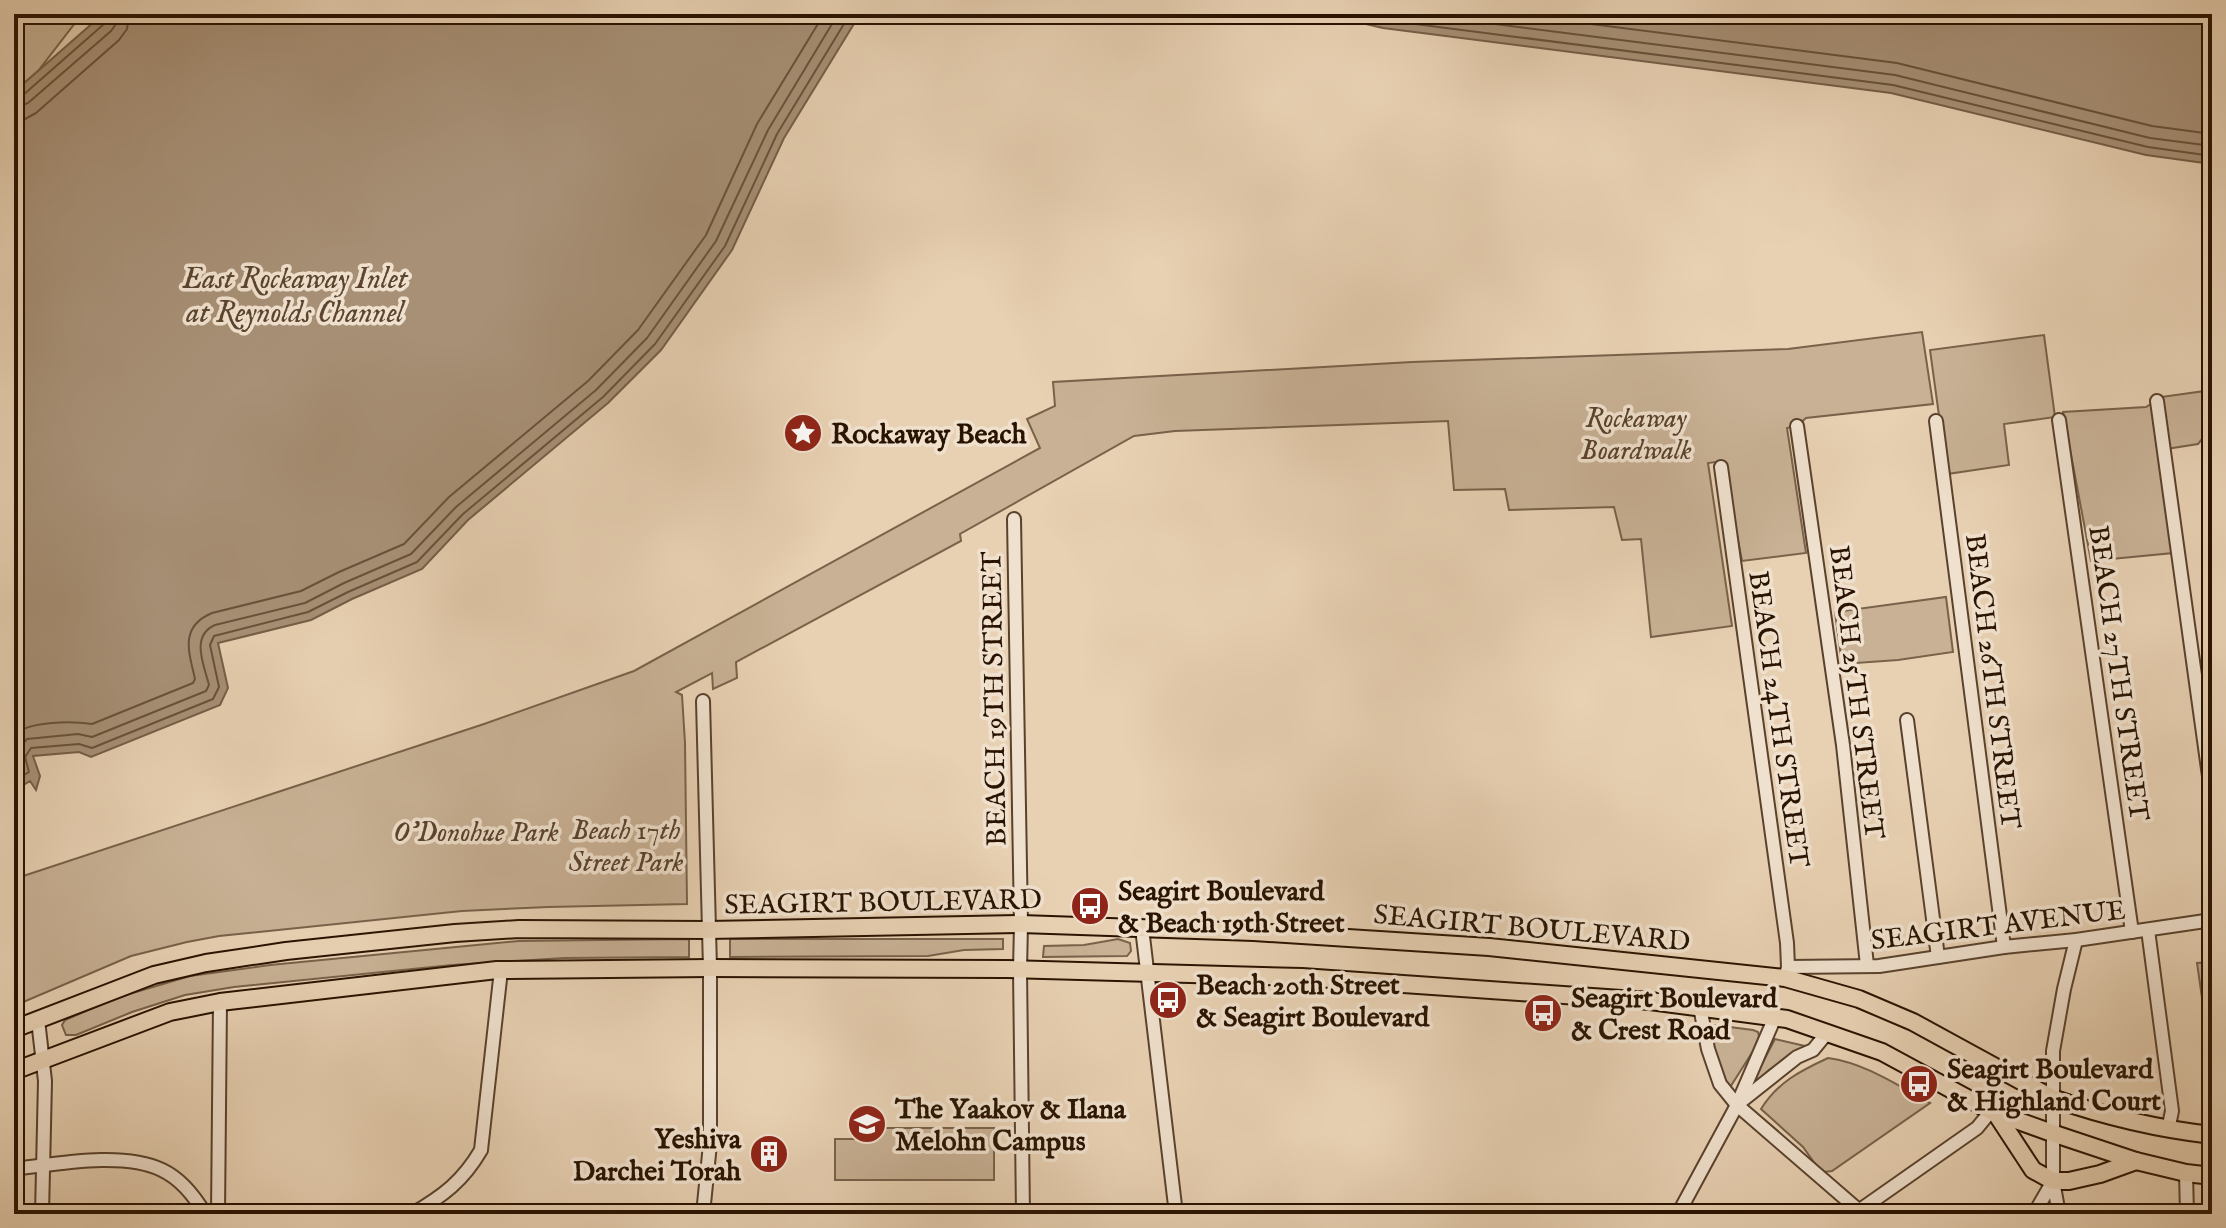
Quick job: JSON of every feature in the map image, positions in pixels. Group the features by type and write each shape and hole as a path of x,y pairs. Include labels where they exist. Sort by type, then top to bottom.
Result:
{"main road":[{"name":"SEAGIRT BOULEVARD","path":"14,1029 154,975 206,963 455,933 519,929 708,930 1021,924 1254,932 1489,947 1787,973 1913,1022 2052,1098 2168,1130 2212,1135"},
{"path":"14,1071 170,1012 220,1002 501,970 1020,970 1317,978 1650,1001 1787,1019 1882,1052 1993,1111 2052,1133 2136,1161 2212,1176"},
{"path":"1993,1111 2033,1170 2053,1181 2100,1174 2136,1161"}],"street":[{"path":"2157,401 2212,798"},
{"name":"BEACH 27TH STREET","path":"2059,420 2132,932"},
{"name":"BEACH 26TH STREET","path":"1936,421 2004,947"},
{"name":"BEACH 25TH STREET","path":"1797,426 1843,745 1867,965"},
{"name":"BEACH 24TH STREET","path":"1721,467 1767,797 1787,973"},
{"name":"BEACH 19TH STREET","path":"1014,519 1023,1214"},
{"path":"703,701 710,968 710,1144 703,1214"},
{"path":"1907,720 1938,957"},
{"name":"SEAGIRT AVENUE","path":"1787,973 1879,966 2212,920"},
{"path":"1142,928 1176,1214"},
{"path":"2148,930 2171,1099 2168,1130"},
{"path":"2059,1214 2053,1181 2053,1051 2076,940"},
{"path":"412,1214 453,1187 469,1170 481,1150 501,970"},
{"path":"218,1214 220,1002"},
{"path":"1700,1007 1708,1049 1720,1084 1737,1105 1861,1212 1977,1128 1993,1111"},
{"path":"1678,1214 1737,1105 1775,1017"},
{"path":"38,1020 46,1093 42,1214"},
{"path":"1737,1105 1797,1057 1813,1050 1827,1033"},
{"path":"14,1169 92,1161 144,1163 164,1170 183,1185 205,1214"},
{"path":"2186,1173 2187,1214"},
{"path":"2034,1214 2053,1181"}],"green space":[{"path":"35,14 82,14 38,71 14,92 14,19"},
{"path":"1922,332 1933,404 1806,418 1797,426 1787,428 1806,553 1742,561 1723,461 1708,463 1732,626 1651,637 1641,539 1622,540 1614,507 1509,510 1505,489 1454,490 1448,421 1175,431 1134,436 960,534 961,541 736,662 737,678 713,689 712,673 676,692 682,695 685,743 687,904 462,911 219,936 131,956 14,1006 14,879 484,724 634,671 1040,448 1027,419 1055,406 1053,382 1412,362 1788,349"},
{"path":"2044,335 2055,417 2004,424 2009,465 1947,474 1930,350"},
{"path":"2212,390 2212,427 2198,444 2166,449 2161,397"},
{"path":"2154,402 2173,553 2091,561 2063,412 2146,407"},
{"path":"1946,597 1953,652 1842,664 1835,612"},
{"path":"689,939 689,957 564,958 452,965 234,987 185,995 76,1035 66,1035 62,1025 65,1020 119,997 190,976 270,965 519,941"},
{"path":"730,939 1003,939 1003,949 964,950 928,956 730,957"},
{"path":"1118,939 1130,943 1131,951 1127,956 1043,957 1044,946 1084,945"},
{"path":"2212,962 2212,1068 2197,963"},
{"path":"1714,1025 1753,1030 1759,1036 1755,1048 1727,1092 1710,1032"},
{"path":"1775,1039 1805,1046 1769,1070 1749,1089"},
{"path":"1828,1058 1868,1070 1930,1103 1832,1171 1824,1172 1803,1147 1761,1109 1790,1078"},
{"path":"879,1128 994,1128 994,1180 835,1180 835,1139 879,1139"}],"water":[{"name":"East Rockaway Inlet at Reynolds Channel","path":"103,14 860,14 784,138 732,250 661,350 608,403 468,520 422,569 311,620 218,643 228,688 220,705 91,757 79,752 33,756 40,776 36,790 30,781 14,791 14,92"},
{"path":"1323,14 2212,14 2212,164 2146,155 1891,93 1383,28"}],"place":[{"name":"Rockaway Beach","path":"803,433"},
{"name":"Seagirt Boulevard & Beach 19th Street","path":"1090,906"},
{"name":"Beach 20th Street & Seagirt Boulevard","path":"1168,1000"},
{"name":"Seagirt Boulevard & Crest Road","path":"1543,1013"},
{"name":"Seagirt Boulevard & Highland Court","path":"1919,1084"},
{"name":"The Yaakov & Ilana Melohn Campus","path":"867,1124"},
{"name":"Yeshiva Darchei Torah","path":"769,1154"}],"park label":[{"name":"Rockaway Boardwalk","path":"1636,433"},
{"name":"O'Donohue Park","path":"476,831"},
{"name":"Beach 17th Street Park","path":"626,845"}]}
